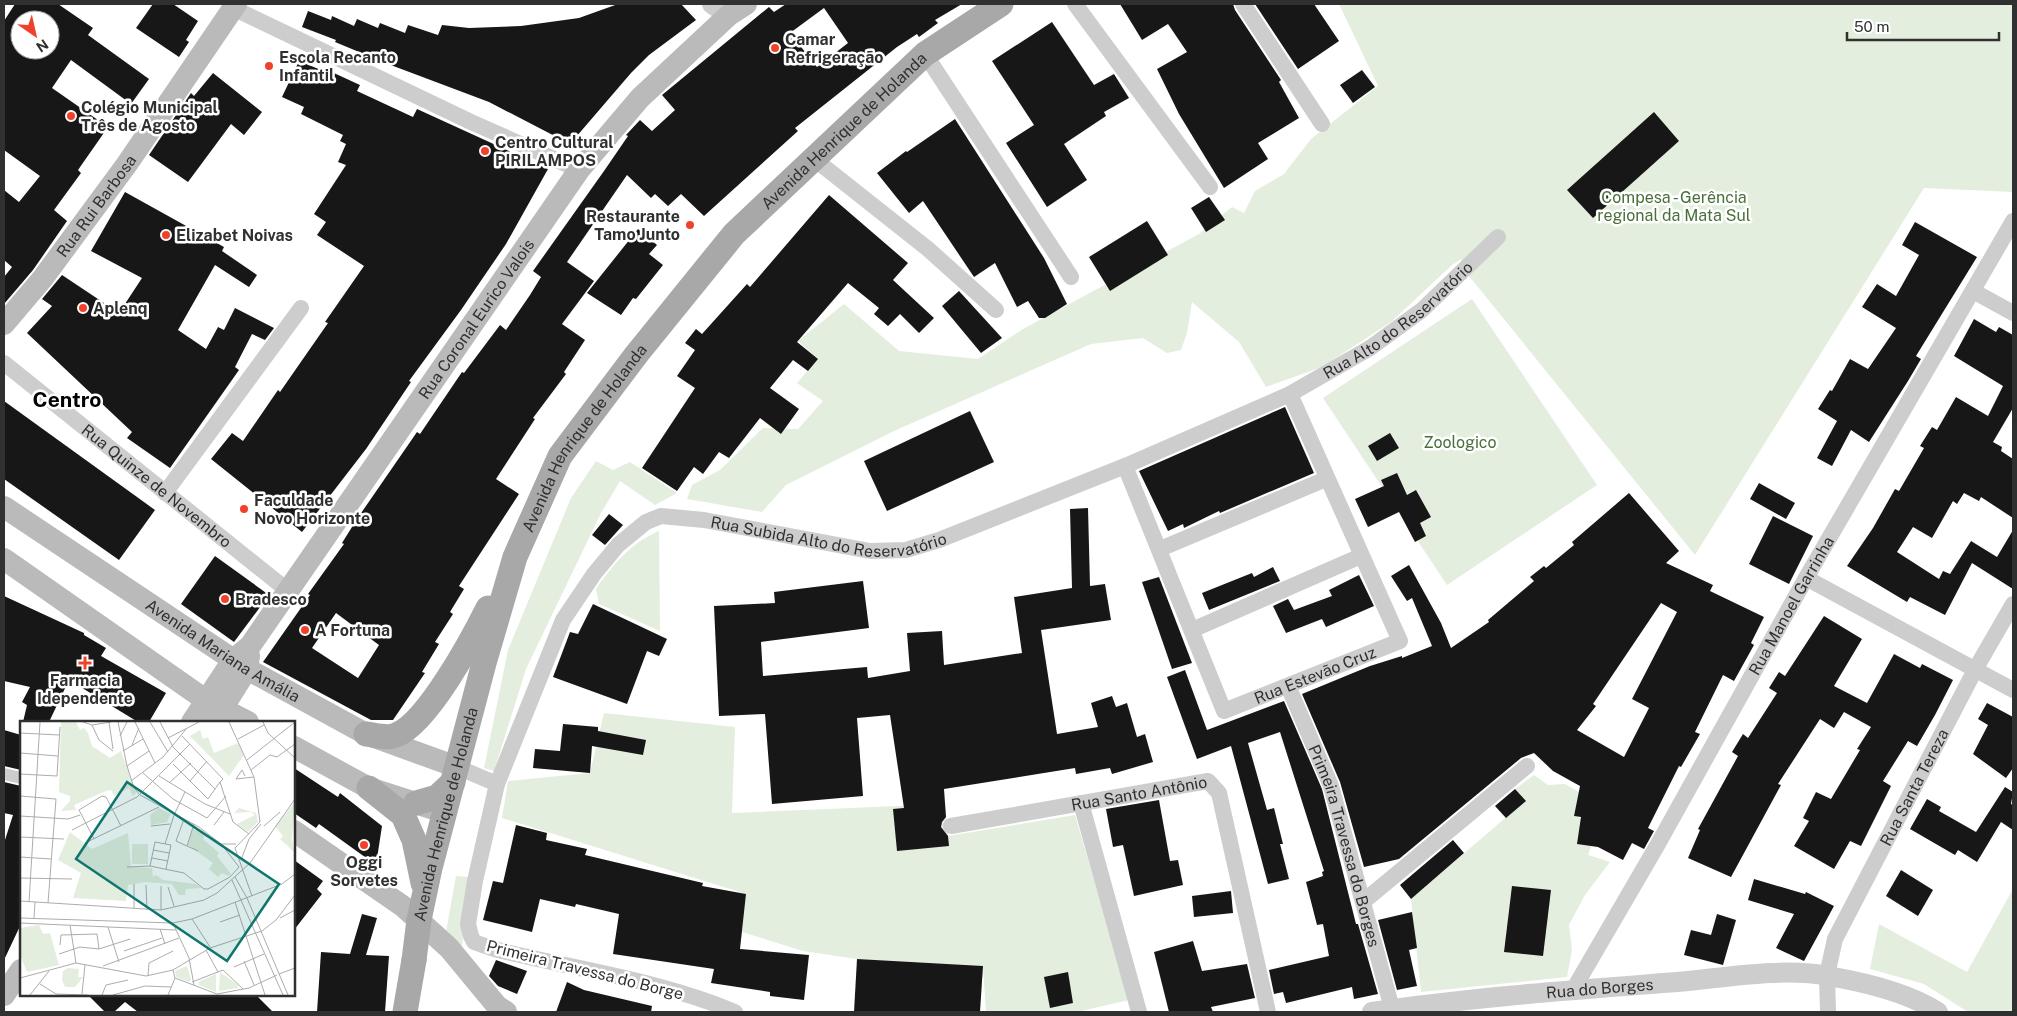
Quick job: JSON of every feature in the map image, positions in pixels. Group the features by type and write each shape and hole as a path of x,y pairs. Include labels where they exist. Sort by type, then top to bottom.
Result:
{"main road":[{"name":"Avenida Henrique de Holanda","path":"408,1008 423,895 484,663 515,557 560,456 586,419 684,293 734,234 925,54 1001,4"},
{"name":"Rua Rui Barbosa","path":"4,324 43,278 127,164 235,6"},
{"name":"Rua Coronal Eurico Valois","path":"240,664 288,590 579,170 640,98 729,8"},
{"name":"Avenida Mariana Amália","path":"4,507 240,664 366,734 455,775"},
{"path":"366,734 395,736 414,725 466,651 515,557"},
{"path":"4,559 215,711 245,721"},
{"path":"194,721 215,711 240,664"},
{"path":"295,748 370,788 403,814 414,840 423,895"},
{"path":"416,803 437,797 455,775"},
{"path":"370,788 445,813"},
{"path":"295,833 404,907 449,948 501,1010"},
{"path":"4,995 20,971"}],"street":[{"path":"1075,4 1210,187"},
{"path":"1243,4 1322,124"},
{"path":"235,6 471,122 579,170"},
{"path":"925,54 1072,277"},
{"path":"813,158 928,249 996,310"},
{"name":"Rua Manoel Garrinha","path":"1573,990 1658,844 1806,578 2013,221"},
{"name":"Rua Alto do Reservatório","path":"1290,394 1370,348 1422,310 1498,237"},
{"path":"1973,291 2013,313"},
{"path":"165,493 301,308"},
{"name":"Rua Quinze de Novembro","path":"4,363 288,590"},
{"name":"Rua Subida Alto do Reservatório","path":"497,784 563,620 594,574 618,545 646,522 661,516 704,520 870,551 906,550 939,540 1125,466 1290,394"},
{"name":"Rua Estevão Cruz","path":"1125,466 1224,711 1400,641 1326,479 1290,394"},
{"path":"1160,549 1326,479"},
{"path":"1192,630 1362,556"},
{"path":"1806,578 1976,668 2013,690"},
{"name":"Rua Santa Tereza","path":"1828,1012 1827,975 1838,932 1976,668 2013,604"},
{"name":"Primeira Travessa do Borges","path":"1288,686 1330,786 1364,901 1393,1011"},
{"path":"1364,901 1528,766"},
{"path":"4,774 20,778"},
{"path":"455,775 497,784"},
{"name":"Rua Santo Antônio","path":"952,826 1208,781 1220,792 1268,1012"},
{"name":"Primeira Travessa do Borge","path":"497,784 470,907 468,924 470,936 474,942 494,949 704,1000 735,1012"},
{"path":"1081,803 1139,1012"},
{"name":"Rua do Borges","path":"1372,1012 1573,990 1777,974 1827,975 1924,1003 1938,1012"}],"green space":[{"name":"Compesa - Gerência regional da Mata Sul","path":"1339,4 2013,4 2013,192 1924,188 1695,555 1469,276 1461,259 1452,265 1391,322 1322,367 1266,387 1239,342 1192,302 1187,333 1181,350 1167,353 1143,338 1091,344 894,431 786,485 762,512 687,499 692,485 720,470 763,428 798,429 823,401 797,383 818,359 798,341 844,304 899,351 978,359 1023,329 1199,234 1232,207 1244,213 1255,191 1284,174 1311,139 1378,86"},
{"name":"Zoologico","path":"1472,299 1597,485 1447,585 1323,398"},
{"path":"596,461 613,470 630,462 677,493 655,505 620,481 601,513 526,669 494,771 484,768 508,650 571,498"},
{"path":"659,531 660,631 599,604 596,589 623,555"},
{"path":"604,713 735,727 732,813 945,804 948,836 1075,815 1129,1000 1077,1012 986,1012 983,966 857,959 803,951 742,932 746,894 502,818 508,781 590,773"},
{"path":"1534,775 1548,785 1565,784 1579,792 1574,816 1600,823 1588,855 1610,862 1585,895 1569,925 1572,950 1567,977 1421,992 1411,899 1525,801 1515,789"},
{"path":"456,876 468,877 462,947 446,932"},
{"path":"2013,889 2013,1012 1968,1012 1924,984 1870,969 1879,924 1967,972"}],"building":[{"name":"Colégio Municipal Três de Agosto","path":"15,4 58,4 93,28 88,35 149,79 131,104 71,60 52,88 108,127 78,170 81,173 54,210 67,221 33,270 4,304 4,277 12,267 4,260 4,190 19,202 40,176 4,150 4,21 10,12 10,60 60,60 60,10 11,10"},
{"path":"153,4 173,4 198,21 186,40 189,42 179,57 136,28"},
{"path":"618,4 681,4 696,20 649,55 631,73 570,144 489,102 388,64 302,27 308,11 331,20 332,16 354,26 357,19 378,28 380,23 405,33 408,25 438,35 442,25 469,28 521,26 579,18"},
{"path":"786,4 962,4 935,20 938,23 919,37 917,34 897,47 795,128 798,131 704,216 681,194 668,206 655,194 651,198 627,175 567,262 594,281 562,324 585,340 564,372 566,374 533,418 535,419 496,479 519,494 459,586 464,589 450,612 453,614 435,642 439,644 422,672 425,673 393,720 371,720 263,662 310,595 308,594 344,544 342,543 357,519 417,432 420,434 462,372 464,373 500,325 506,330 541,277 533,271 628,136 626,135 640,120 652,131 675,110 662,95 769,7 774,12","holes":["824,8 848,43 817,67 790,33","336,613 379,645 358,678 312,648"]},
{"path":"1120,4 1233,4 1235,10 1281,80 1279,82 1299,118 1258,143 1268,159 1224,188 1179,114 1157,69 1187,52 1168,24 1142,40"},
{"path":"1255,4 1314,4 1339,41 1298,69"},
{"path":"1052,22 1094,85 1114,74 1129,98 1104,112 1106,116 1064,144 1087,180 1047,207 1006,143 1034,125 992,61"},
{"path":"299,61 321,70 323,68 360,85 357,91 413,117 417,109 548,169 506,244 409,381 411,382 366,449 302,532 211,459 232,433 243,441 328,323 325,322 364,266 317,235 326,222 314,214 346,165 338,162 346,144 340,141 343,135 301,114 304,107 282,97"},
{"path":"1362,70 1375,87 1353,103 1340,85"},
{"path":"213,73 262,112 244,135 231,124 188,182 149,155 191,93 194,96"},
{"path":"1654,112 1679,141 1593,218 1567,190"},
{"path":"955,119 1044,258 1067,304 1045,318 1039,318 1028,301 1017,307 995,263 974,277 923,201 909,213 877,173 906,151"},
{"path":"125,192 224,247 222,251 257,275 249,287 215,265 178,330 206,349 218,327 224,330 235,308 274,328 265,340 252,334 235,367 239,370 170,468 127,438 132,432 27,333 52,306 42,299 62,275 119,313 142,278 91,251"},
{"path":"829,195 908,263 893,280 934,318 919,333 900,314 888,326 874,314 879,308 848,283 797,342 818,359 808,371 793,360 770,388 799,409 781,434 760,418 729,458 719,452 703,474 694,467 677,491 642,468 695,388 677,376 695,350 685,343 696,329 702,334 747,284 750,287"},
{"path":"1209,197 1225,220 1206,232 1191,208"},
{"path":"1147,221 1168,255 1110,291 1089,257"},
{"path":"1915,222 1977,257 1916,356 1921,359 1869,442 1851,430 1832,466 1817,458 1837,421 1818,409 1830,390 1832,391 1850,359 1868,369 1896,328 1862,307 1877,284 1896,296 1919,255 1902,245"},
{"path":"638,229 657,245 649,254 663,265 636,299 633,298 621,315 587,293"},
{"path":"959,291 1002,338 981,353 942,306"},
{"path":"1974,319 1996,332 1999,327 2013,335 2013,408 1993,442 2002,447 2001,451 2013,459 2013,518 1981,497 1979,501 1964,493 1957,504 1953,501 1932,538 1913,527 1897,552 1939,579 1943,571 1950,574 1971,541 1997,557 2013,530 2013,589 1972,563 1945,615 1910,597 1907,602 1847,566 1873,528 1895,489 1899,491 1924,448 1920,446 1932,427 1937,430 1956,397 1988,416 2003,386 1954,356"},
{"path":"4,401 155,510 119,560 4,479"},
{"path":"1285,407 1314,473 1220,513 1219,511 1184,528 1183,524 1168,531 1139,471"},
{"path":"970,411 994,462 887,511 864,461"},
{"path":"1390,433 1399,448 1377,461 1368,446"},
{"path":"1397,473 1407,495 1416,490 1431,517 1420,523 1426,536 1415,542 1399,512 1368,527 1355,499 1384,486 1381,480"},
{"path":"1759,483 1795,503 1786,519 1750,499"},
{"path":"1629,493 1679,551 1666,563 1713,585 1710,591 1764,617 1751,643 1754,645 1734,681 1723,675 1695,732 1700,734 1681,767 1679,766 1648,828 1654,831 1644,849 1632,843 1623,860 1598,847 1577,844 1581,817 1574,816 1580,786 1553,771 1534,753 1521,758 1399,859 1364,867 1340,782 1302,694 1370,666 1402,656 1402,658 1432,646 1412,598 1407,601 1391,576 1409,565 1441,623 1451,648 1489,622 1488,620 1534,581 1530,577 1544,566 1546,568 1574,545 1572,542","holes":["1661,603 1677,612 1632,699 1649,708 1624,757 1577,730 1596,706 1593,704"]},
{"path":"1088,508 1090,586 1105,584 1111,620 1041,630 1057,734 1098,727 1091,703 1112,696 1116,707 1127,703 1137,737 1145,734 1153,762 1112,774 1110,768 1076,774 1075,768 944,789 946,817 941,827 948,836 949,846 897,851 893,809 904,808 890,715 857,718 863,796 772,804 765,714 719,716 714,606 775,603 774,592 863,581 869,628 761,642 763,676 867,667 868,678 910,671 907,633 942,631 944,665 1022,653 1014,597 1072,588 1070,509"},
{"path":"609,514 623,525 605,545 592,535"},
{"path":"1773,516 1813,536 1789,584 1749,564"},
{"name":"Bradesco","path":"215,556 269,595 234,642 181,604"},
{"path":"1273,567 1280,581 1209,610 1202,593 1252,573 1254,577"},
{"path":"1359,575 1374,606 1326,627 1322,619 1286,633 1273,606 1288,599 1294,610 1332,596 1329,590"},
{"path":"1159,577 1192,663 1172,669 1142,582"},
{"path":"4,596 84,633 84,635 106,648 101,656 166,693 150,721 136,721 69,680 49,721 23,721 27,705 22,702 30,687 4,681"},
{"path":"593,604 667,639 659,656 647,651 627,704 553,677 570,632 578,634"},
{"path":"1824,616 1862,639 1834,686 1867,703 1894,654 1920,668 1922,664 1953,680 1935,715 1917,746 1908,741 1883,781 1891,786 1861,846 1850,841 1834,869 1794,846 1809,821 1803,818 1816,792 1831,799 1860,750 1857,749 1871,727 1844,712 1834,728 1820,719 1778,784 1781,785 1731,877 1688,858 1700,830 1698,829 1738,756 1732,752 1743,734 1748,738 1777,693 1769,688 1779,672 1785,676"},
{"path":"1185,670 1207,730 1284,701 1322,789 1356,924 1358,924 1378,994 1354,999 1352,987 1286,1003 1283,992 1274,994 1269,970 1329,956 1323,924 1317,925 1306,882 1323,876 1322,872 1324,871 1280,732 1248,743 1267,810 1274,808 1283,844 1280,844 1289,879 1268,884 1231,746 1197,759 1167,677"},
{"path":"1987,703 2013,717 2013,768 2006,778 1973,754 1988,725 1978,719"},
{"path":"563,724 598,727 598,731 646,740 643,755 592,746 590,773 533,768 535,749 560,751"},
{"path":"4,730 20,735 20,770 4,766"},
{"path":"295,769 338,797 340,793 382,826 376,865 319,824 316,828 295,814"},
{"path":"4,782 20,786 20,926 4,960 4,843 13,815 4,813"},
{"path":"2005,787 2013,792 2011,804 2013,805 2013,830 2001,822 1977,862 1958,850 1955,855 1910,829 1927,799 1941,807 1939,811 1976,832"},
{"path":"1515,789 1526,801 1506,818 1495,806"},
{"path":"1159,800 1170,861 1178,860 1183,885 1134,896 1123,845 1113,847 1106,809"},
{"path":"516,825 547,833 546,840 587,849 585,855 703,883 702,886 746,894 740,949 809,955 804,1000 770,996 770,992 711,983 714,969 613,954 619,914 576,904 575,907 540,899 532,932 483,920 493,881 503,883"},
{"path":"1453,840 1464,853 1411,899 1400,885"},
{"path":"295,861 323,881 317,889 322,894 295,929"},
{"path":"1901,870 1933,890 1918,916 1886,896"},
{"path":"1754,879 1805,894 1806,892 1834,906 1804,961 1776,948 1794,914 1748,900"},
{"path":"1512,886 1551,890 1543,956 1504,952"},
{"path":"1231,891 1233,913 1194,917 1192,896"},
{"path":"1412,912 1417,948 1409,950 1417,986 1397,990 1378,920"},
{"path":"362,914 377,918 366,955 389,956 385,1012 317,1012 321,952 350,954"},
{"path":"1717,914 1736,920 1723,965 1684,955 1691,930 1711,935"},
{"path":"1193,941 1202,971 1247,964 1255,998 1211,1007 1213,1012 1169,1012 1154,952"},
{"path":"857,959 983,966 980,1012 854,1012"},
{"path":"496,960 527,971 517,994 498,986 489,976"},
{"path":"1068,972 1073,1003 1050,1008 1044,977"},
{"path":"567,982 584,990 652,1006 651,1012 556,1012"},
{"path":"89,996 257,996 273,1012 138,1012 125,1002 114,1012 105,1012"}],"place":[{"name":"Camar Refrigeração","path":"775,48"},
{"name":"Escola Recanto Infantil","path":"269,66"},
{"name":"Colégio Municipal Três de Agosto","path":"71,116"},
{"name":"Centro Cultural PIRILAMPOS","path":"485,151"},
{"name":"Restaurante Tamo Junto","path":"690,225"},
{"name":"Elizabet Noivas","path":"166,235"},
{"name":"Aplenq","path":"83,308"},
{"name":"Faculdade Novo Horizonte","path":"244,509"},
{"name":"Bradesco","path":"225,599"},
{"name":"A Fortuna","path":"305,630"},
{"name":"Farmacia Idependente","path":"85,663"},
{"name":"Oggi Sorvetes","path":"364,845"}],"district":[{"name":"Centro","path":"67,399"}]}
